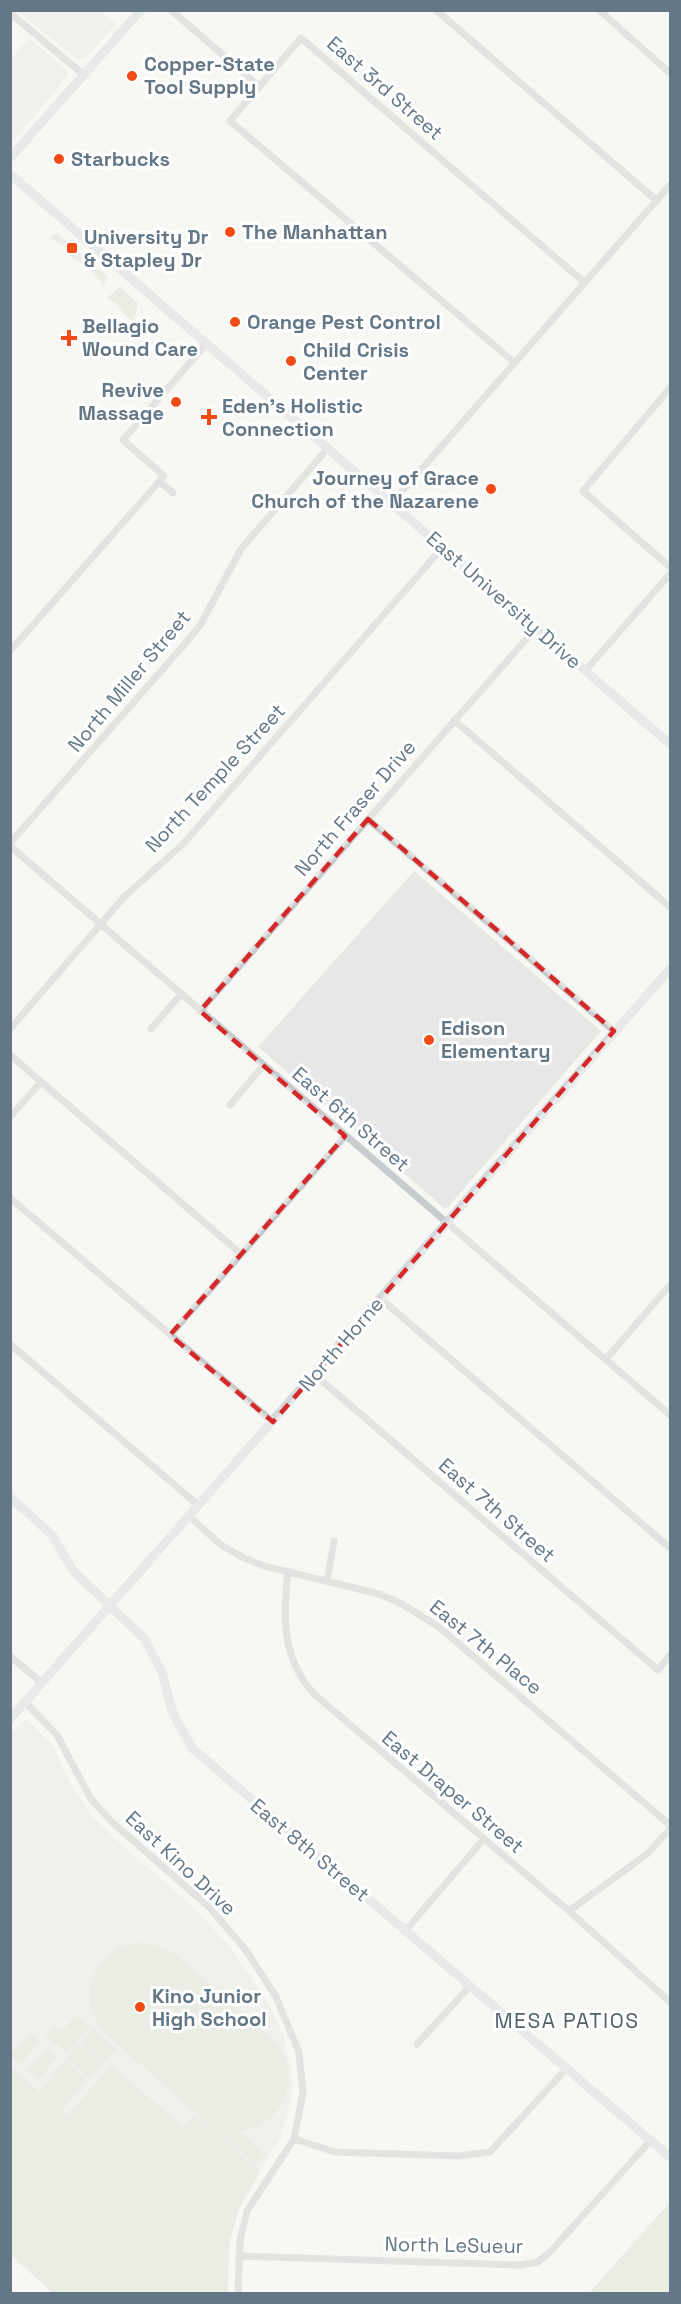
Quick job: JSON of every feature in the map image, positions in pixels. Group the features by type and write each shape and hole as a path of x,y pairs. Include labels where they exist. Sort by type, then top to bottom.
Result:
{"street":[{"path":"10,158 141,10"},
{"path":"171,10 260,87 230,121 515,363"},
{"path":"436,10 657,201"},
{"path":"601,11 670,73"},
{"path":"10,13 84,75"},
{"name":"East 3rd Street","path":"260,87 302,38 585,283"},
{"name":"East University Drive","path":"10,174 670,744"},
{"path":"392,503 670,185"},
{"path":"10,651 164,476 123,440 206,344"},
{"path":"670,388 583,491 670,567"},
{"name":"North Miller Street","path":"10,845 201,624 241,549 328,448"},
{"path":"160,482 173,493"},
{"name":"North Temple Street","path":"10,1029 124,897 183,844 443,547"},
{"path":"585,671 670,574"},
{"name":"North Fraser Drive","path":"200,1011 536,628"},
{"path":"454,720 670,907"},
{"path":"368,819 614,1031"},
{"name":"East 6th Street","path":"10,845 263,1066 670,1414"},
{"name":"North Horne","path":"10,1719 670,969"},
{"path":"151,1029 181,994"},
{"path":"10,1055 241,1254"},
{"path":"230,1105 263,1066"},
{"path":"10,1117 41,1082"},
{"path":"170,1335 345,1136"},
{"path":"10,1198 273,1422"},
{"path":"606,1359 670,1286"},
{"path":"380,1298 670,1548"},
{"path":"10,1344 198,1505"},
{"name":"East 7th Street","path":"314,1374 658,1670 670,1655"},
{"name":"East 8th Street","path":"10,1497 51,1535 74,1572 133,1627 154,1655 169,1692 173,1714 193,1749 670,2157"},
{"name":"East 7th Place","path":"189,1516 221,1545 242,1557 264,1566 379,1594 419,1613 439,1627 670,1827"},
{"path":"327,1581 334,1541"},
{"name":"East Draper Street","path":"288,1570 284,1629 293,1665 301,1680 326,1707 569,1911 670,2002"},
{"path":"10,1656 42,1683"},
{"name":"East Kino Drive","path":"25,1702 57,1736 91,1799 112,1822 209,1907 246,1950 276,1996 298,2052 303,2093 294,2139 251,2202 240,2241 238,2294"},
{"path":"569,1911 647,1854 670,1827"},
{"path":"405,1931 483,1840"},
{"path":"417,2044 470,1986"},
{"path":"294,2139 335,2152 458,2156 490,2152 567,2068"},
{"name":"North LeSueur","path":"239,2256 521,2265 538,2262 550,2252 651,2140"}],"highlighted area":[{"path":"368,819 614,1031 273,1422 170,1335 345,1136 200,1011"}],"shaded area":[{"path":"17,11 99,11 116,24 87,57 78,60"},
{"path":"29,38 66,69 68,75 11,144 11,56 13,57"},
{"path":"57,233 107,276 104,285 88,267 71,257 62,244 49,238"},
{"path":"120,287 138,303 134,321 107,298"},
{"name":"Edison Elementary","path":"414,871 601,1031 447,1208 444,1208 258,1047"},
{"name":"Kino Junior High School","path":"26,1719 53,1746 73,1788 94,1818 127,1850 190,1903 231,1948 265,1998 283,2034 291,2070 292,2090 288,2112 278,2143 250,2185 238,2211 229,2244 228,2293 53,2293 11,2255 10,1734"},
{"path":"134,1943 150,1943 173,1952 274,2040 283,2054 288,2069 285,2097 268,2119 240,2132 265,2155 256,2166 106,2034 96,2021 91,2007 90,1993 92,1980 98,1967 107,1956 119,1948"},
{"path":"76,2015 90,2027 68,2053 45,2036 53,2026 61,2032"},
{"path":"93,2028 116,2049 103,2063 80,2043"},
{"path":"30,2033 40,2042 20,2065 11,2055"},
{"path":"79,2044 102,2064 89,2079 66,2059"},
{"path":"47,2048 57,2057 38,2080 27,2071"},
{"path":"65,2060 88,2080 75,2095 52,2075"},
{"path":"112,2065 183,2127 195,2115 260,2171 238,2211 229,2244 228,2293 53,2293 11,2255 11,2067 40,2092 52,2076 74,2096 61,2111 67,2116"},
{"path":"670,2202 670,2293 589,2293"}],"place":[{"name":"Copper-State Tool Supply","path":"132,76"},
{"name":"Starbucks","path":"59,159"},
{"name":"The Manhattan","path":"230,232"},
{"name":"University Dr & Stapley Dr","path":"72,248"},
{"name":"Orange Pest Control","path":"235,322"},
{"name":"Bellagio Wound Care","path":"69,338"},
{"name":"Child Crisis Center","path":"291,361"},
{"name":"Revive Massage","path":"176,402"},
{"name":"Eden's Holistic Connection","path":"209,417"},
{"name":"Journey of Grace Church of the Nazarene","path":"491,489"},
{"name":"Edison Elementary","path":"429,1040"},
{"name":"Kino Junior High School","path":"140,2007"}],"district":[{"name":"MESA PATIOS","path":"567,2021"}]}
